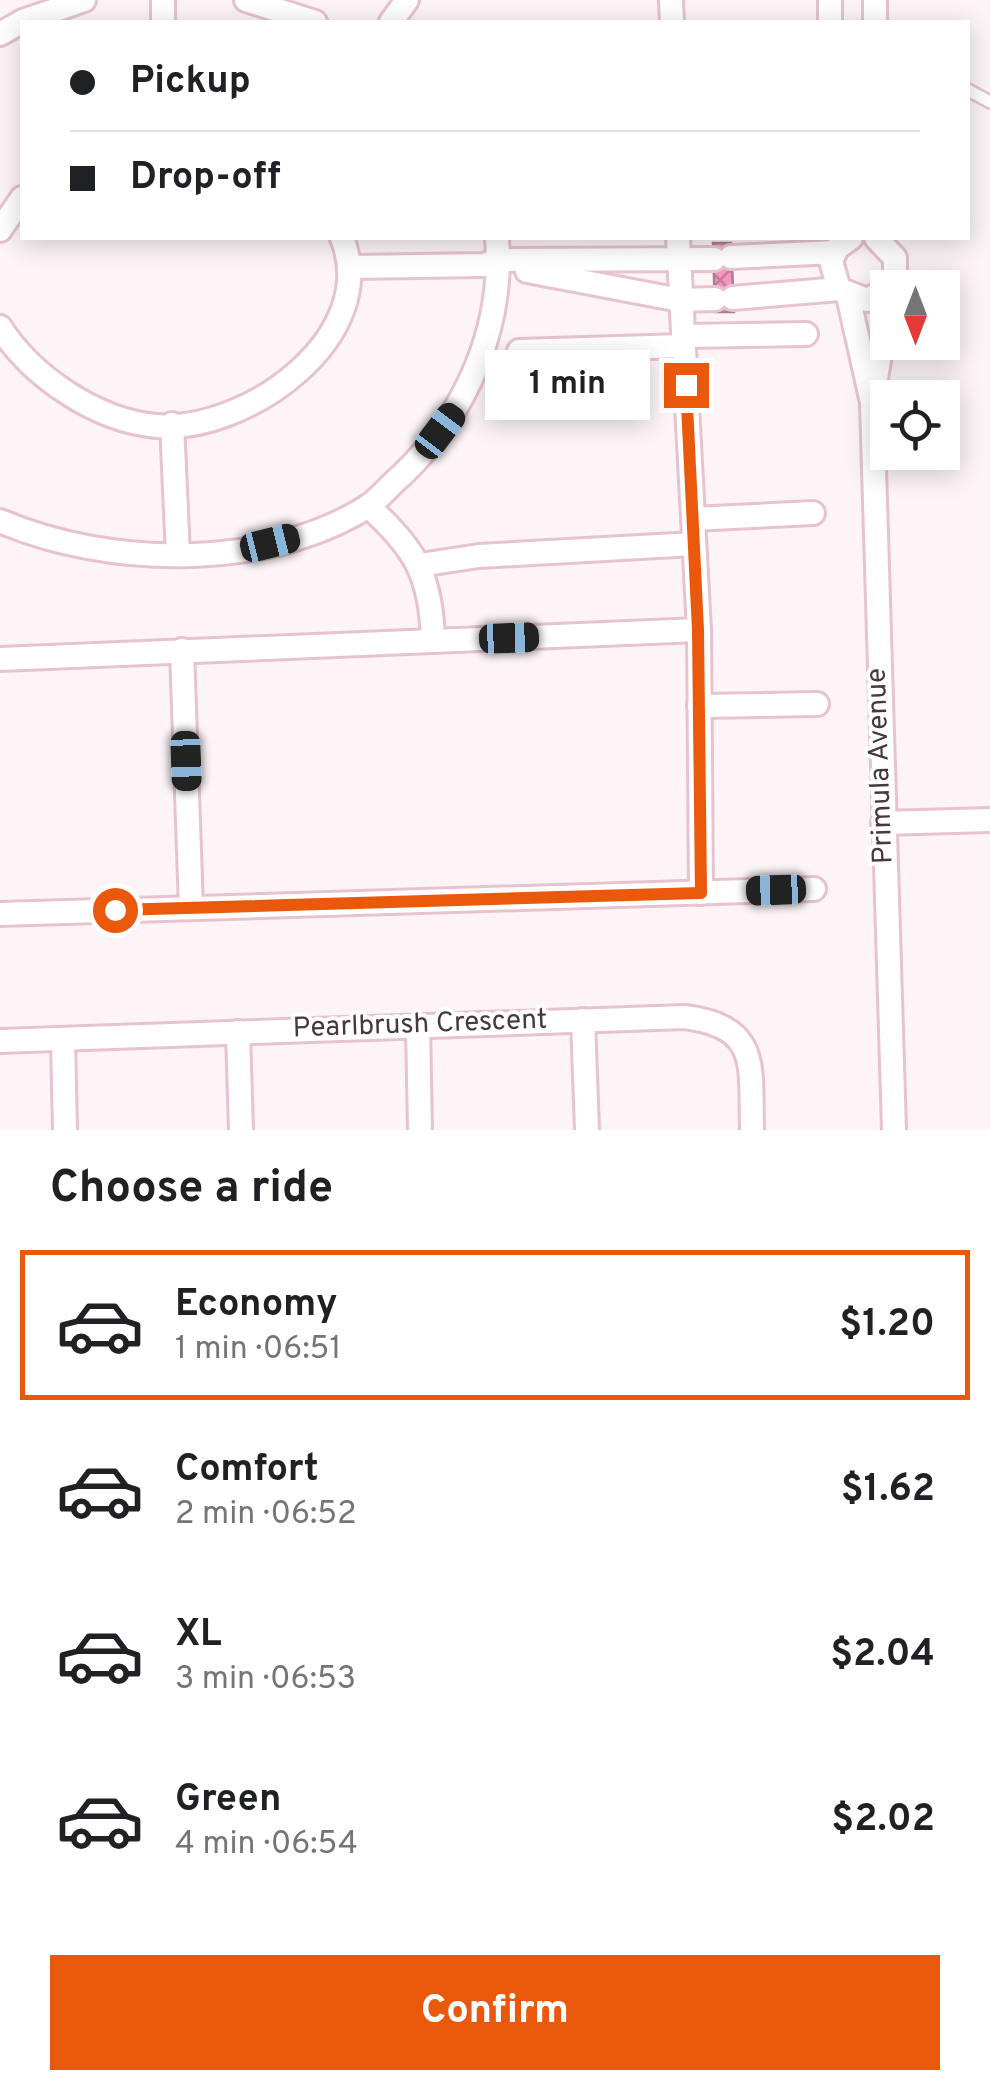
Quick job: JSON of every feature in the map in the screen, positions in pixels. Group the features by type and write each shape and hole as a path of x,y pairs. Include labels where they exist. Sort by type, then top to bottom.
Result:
{"street":[{"path":"23,20 84,0"},
{"path":"246,0 309,20"},
{"path":"392,20 407,0"},
{"path":"0,230 20,201"},
{"path":"0,327 33,368 61,389 125,418 172,424 243,406 292,378 329,337 348,295 352,267 343,240"},
{"path":"885,241 895,270"},
{"path":"352,267 679,248 722,258 840,244"},
{"name":"Primula Avenue","path":"840,244 831,271 844,292 870,394"},
{"path":"679,248 698,630 701,893"},
{"path":"494,258 680,300 844,292 866,300 870,298"},
{"path":"0,521 52,542 110,553 178,554 250,548 291,538 368,506 416,462 462,402 486,340 494,258"},
{"path":"518,351 806,334"},
{"path":"172,424 178,554"},
{"name":"Primula Avenue","path":"874,470 894,1130"},
{"path":"368,506 404,539 420,565 430,588 433,641"},
{"path":"693,519 813,514"},
{"path":"420,565 479,556 694,544"},
{"path":"0,659 698,630"},
{"path":"182,650 191,908"},
{"path":"700,706 817,704"},
{"path":"883,823 990,820"},
{"path":"0,914 814,889"},
{"name":"Pearlbrush Crescent","path":"0,1041 685,1017 728,1026 746,1055 752,1130"},
{"path":"583,1020 587,1130"},
{"path":"418,1026 420,1130"},
{"path":"238,1032 241,1130"},
{"path":"63,1039 65,1130"}],"building":[{"path":"713,243 731,243 734,312 715,312"}],"route":[{"path":"115,910 701,893 698,630 686,385"}]}
